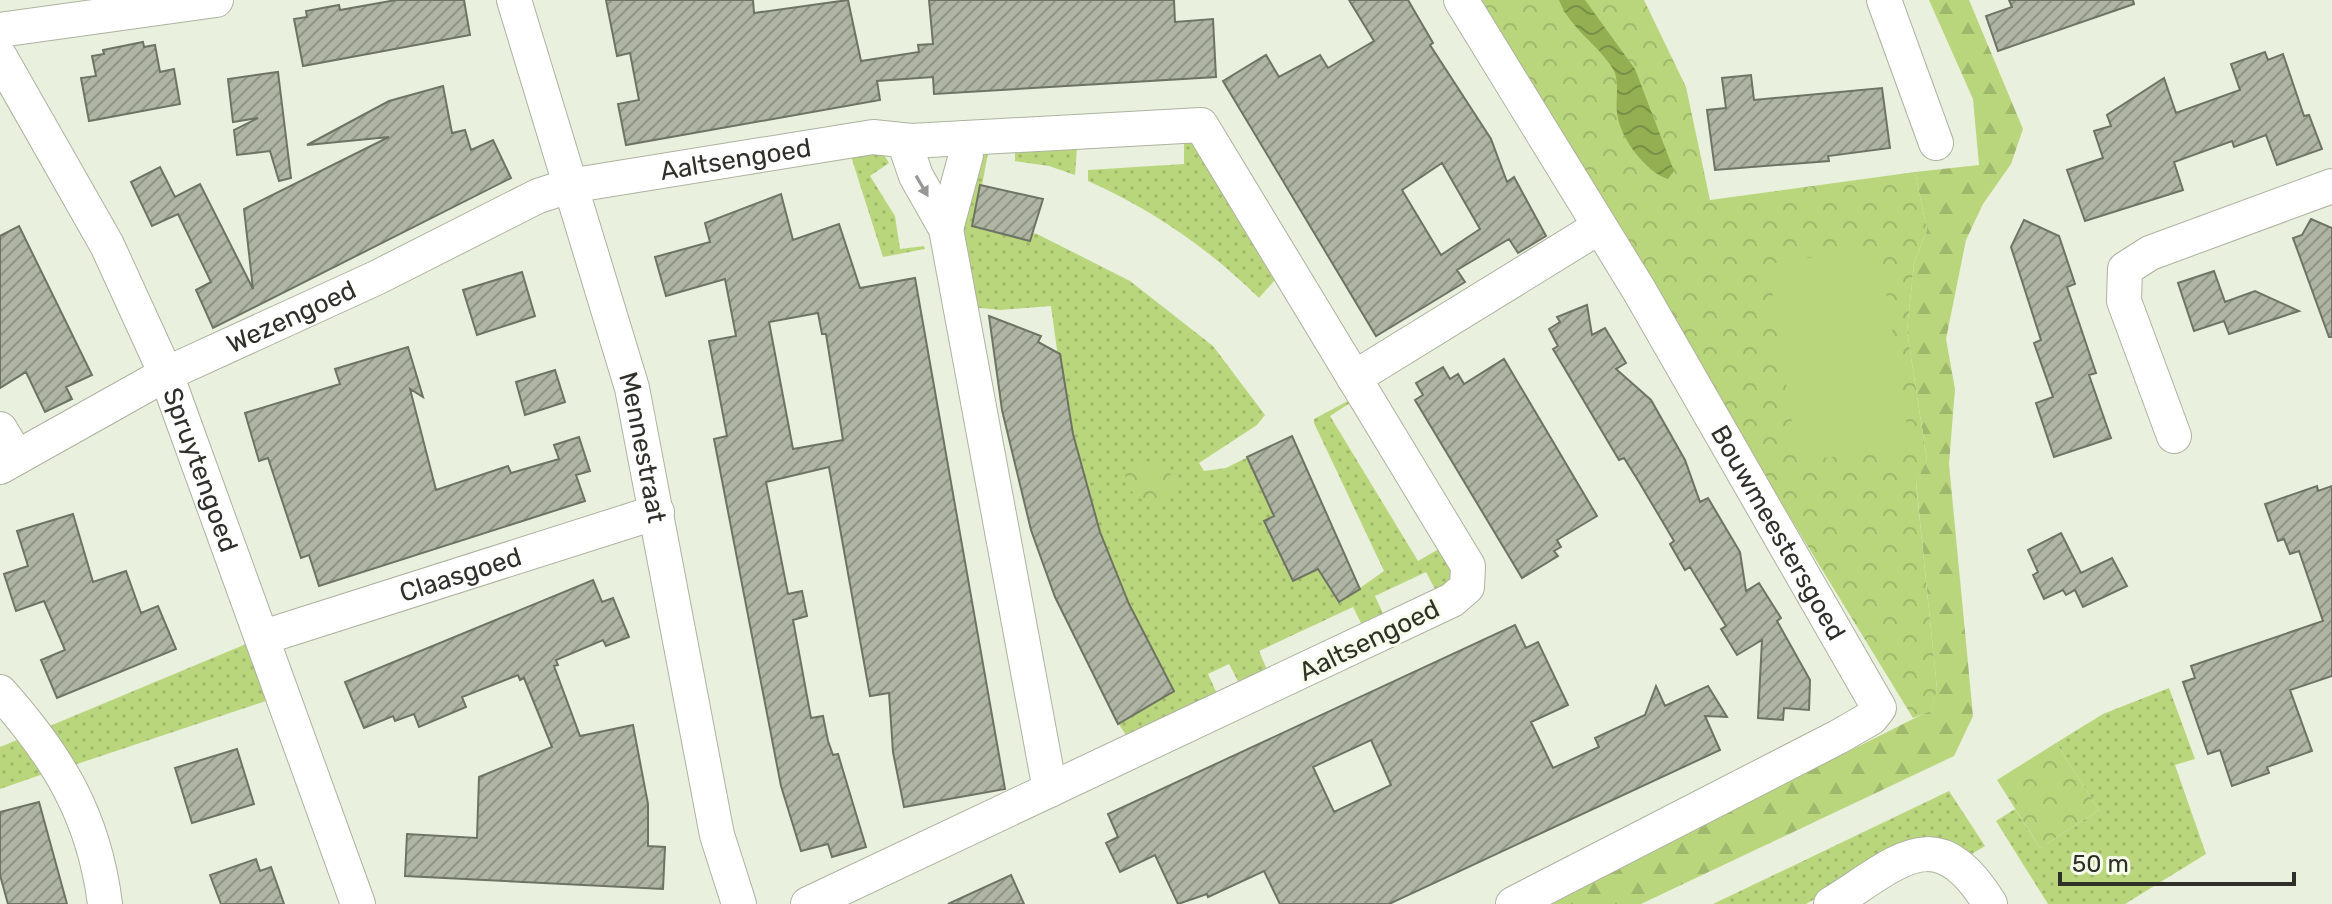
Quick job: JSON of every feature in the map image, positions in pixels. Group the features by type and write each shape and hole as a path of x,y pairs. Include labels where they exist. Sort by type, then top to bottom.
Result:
{"street":[{"path":"0,30 216,0"},
{"name":"Mennestraat","path":"514,0 632,388 717,835 739,904"},
{"name":"Bouwmeestersgoed","path":"1461,0 1647,303 1879,708 1871,718 1838,737 1513,904"},
{"path":"1884,0 1936,143"},
{"name":"Spruytengoed","path":"0,57 107,245 166,374 264,637 358,904"},
{"name":"Aaltsengoed","path":"569,186 873,137 904,141 1201,125 1468,566 1467,587 1452,600 808,904"},
{"path":"946,229 966,155 964,138"},
{"path":"904,141 916,176 946,229 1050,790"},
{"name":"Wezengoed","path":"6,451 376,278 538,196 569,186"},
{"path":"2174,436 2124,301 2125,269 2150,253 2332,186"},
{"path":"1354,378 1599,227"},
{"name":"Claasgoed","path":"264,637 657,512"},
{"path":"0,692 33,729 68,779 92,841 105,904"},
{"path":"1831,904 1908,857 1926,854 1952,859 1963,866 1990,904"}],"green space":[{"path":"1473,0 1644,0 1686,87 1710,200 1915,172 1927,230 1914,263 1907,331 1927,460 1916,482 1937,689 1931,711 1913,718"},
{"path":"1929,0 1969,0 2023,129 2011,164 1983,204 1966,240 1946,339 1955,389 1949,464 1973,716 1954,756 1641,904 1544,904 1931,710 1937,689 1916,481 1927,460 1907,331 1914,263 1927,230 1915,172 1979,165 1973,99"},
{"path":"1184,140 1192,142 1280,274 1259,298 1179,232 1135,204 1088,181 1088,170 1184,164"},
{"path":"878,145 889,163 870,176 895,216 900,249 924,246 925,249 883,257 849,150"},
{"path":"1077,147 1075,175 1049,166 1015,161 1015,152"},
{"path":"988,153 976,218 1037,234 1130,281 1213,346 1265,415 1257,425 1199,463 1204,471 1226,468 1264,449 1340,602 1384,571 1314,423 1314,419 1348,401 1350,403 1330,416 1418,561 1444,546 1454,577 1437,593 1426,572 1375,596 1385,618 1363,627 1353,607 1259,651 1268,672 1240,685 1229,664 1208,674 1218,696 1128,738 1118,723 1120,593 1093,521 1067,423 1051,306 1000,310 972,307 960,241 982,155"},
{"path":"1879,247 1910,445 1798,462 1768,264"},
{"path":"1134,462 1149,462 1169,472 1176,484 1176,491 1161,503 1137,496 1129,487 1125,474"},
{"path":"246,644 266,701 71,766 45,728"},
{"path":"2169,688 2195,759 2175,765 2206,854 2125,904 2048,904 1996,821 2015,809 2040,848 2099,810 2056,743 2103,714"},
{"path":"22,738 49,772 0,789 0,747"},
{"path":"2056,743 2099,810 2040,848 1997,780"},
{"path":"1949,791 1985,846 1970,855 1942,840 1905,845 1806,904 1713,904"}],"water":[{"path":"1559,0 1585,0 1635,69 1674,171 1668,179 1644,163 1630,145 1620,127 1617,80 1613,69 1577,28"}],"building":[{"path":"396,0 464,0 470,35 303,66 294,19 307,17 306,11 339,5 340,10"},
{"path":"606,0 753,0 754,13 848,0 861,61 919,52 918,45 933,44 929,0 1174,0 1175,22 1213,19 1216,77 934,94 933,77 877,81 880,100 626,145 618,104 639,100 630,53 617,56"},
{"path":"1349,0 1408,0 1433,43 1430,45 1491,139 1507,182 1514,177 1546,236 1518,253 1509,239 1457,270 1465,282 1376,336 1223,81 1266,55 1279,77 1320,55 1328,68 1374,41","holes":["1442,163 1480,229 1441,255 1402,190"]},
{"path":"2009,0 2133,0 2134,4 1998,51 1986,16 2012,7"},
{"path":"143,42 144,47 155,45 160,72 174,69 180,104 89,121 81,78 96,76 92,56 104,54 103,50"},
{"path":"2265,52 2268,60 2283,54 2304,116 2309,115 2322,149 2277,165 2266,135 2234,147 2232,141 2174,162 2183,190 2085,221 2067,170 2103,158 2094,131 2111,126 2107,115 2164,78 2176,113 2240,90 2231,64"},
{"path":"278,72 291,178 279,181 270,151 237,155 234,130 258,118 233,122 228,79"},
{"path":"1751,75 1754,100 1882,88 1890,148 1828,156 1829,161 1715,170 1707,110 1726,108 1722,78"},
{"path":"443,86 452,133 465,130 471,150 493,140 511,178 213,328 196,290 211,282 178,214 152,226 131,182 160,167 175,197 200,184 253,289 244,209 389,137 307,145 389,101"},
{"path":"980,185 1043,199 1030,241 972,226"},
{"path":"781,194 793,240 839,224 860,288 915,278 1005,789 904,807 893,752 889,693 870,696 829,467 766,482 788,594 802,591 807,616 793,620 811,718 823,716 828,741 833,755 838,754 866,847 832,857 828,844 801,851 781,786 714,439 727,436 709,341 736,336 725,279 666,296 655,257 710,242 705,223","holes":["818,313 822,334 826,334 843,440 793,449 769,322"]},
{"path":"2311,219 2332,228 2332,337 2329,337 2293,238 2302,235"},
{"path":"2024,220 2059,236 2075,284 2067,287 2096,373 2089,375 2111,438 2054,457 2036,403 2053,397 2034,343 2041,340 2011,247"},
{"path":"19,226 92,375 66,387 72,399 45,412 26,372 0,388 0,236"},
{"path":"2214,271 2225,302 2255,291 2299,311 2229,334 2224,321 2194,331 2178,283"},
{"path":"522,272 535,316 477,335 463,290"},
{"path":"1587,305 1592,335 1605,328 1626,363 1616,369 1651,400 1685,460 1700,502 1708,498 1740,552 1746,591 1759,583 1781,618 1777,621 1810,680 1809,710 1784,708 1783,720 1758,718 1762,640 1737,655 1721,629 1726,626 1690,567 1685,570 1670,544 1674,541 1639,482 1624,458 1619,460 1553,349 1558,346 1549,329 1560,322 1557,317"},
{"path":"989,316 1041,336 1038,342 1060,354 1073,434 1100,532 1129,604 1174,691 1118,724 1055,597 1031,530 1002,410"},
{"path":"408,347 423,397 410,389 436,490 508,466 511,473 559,459 554,445 579,437 590,471 576,475 585,501 319,586 309,555 301,558 268,458 259,461 245,413 340,384 335,369"},
{"path":"1504,359 1597,516 1557,540 1561,547 1554,551 1558,556 1522,578 1415,400 1423,395 1416,383 1443,367 1450,379 1458,374 1464,384"},
{"path":"555,370 565,402 525,415 516,382"},
{"path":"1292,436 1360,589 1339,602 1318,569 1293,581 1264,521 1274,516 1247,457"},
{"path":"2317,486 2318,491 2332,486 2332,676 2290,690 2312,751 2267,767 2269,773 2232,786 2220,750 2208,754 2183,682 2195,678 2191,666 2323,621 2299,551 2290,554 2284,539 2278,541 2265,504"},
{"path":"73,514 93,582 126,571 141,613 158,606 176,649 57,698 41,660 65,650 44,601 16,611 4,574 28,566 17,531"},
{"path":"2061,533 2081,573 2112,558 2127,586 2083,607 2075,590 2066,595 2063,590 2044,599 2033,575 2038,572 2028,550"},
{"path":"593,580 602,602 613,598 629,637 606,646 603,640 556,660 558,665 554,666 580,736 633,725 648,804 648,846 665,847 663,889 405,876 407,834 477,838 479,777 552,747 524,678 520,680 518,675 462,697 466,707 419,727 414,714 395,721 393,716 364,728 345,682"},
{"path":"1515,625 1526,648 1538,642 1568,705 1531,722 1553,768 1599,747 1595,738 1645,715 1656,686 1665,706 1708,686 1727,717 1705,716 1720,750 1389,904 1280,904 1264,871 1208,897 1207,894 1178,904 1155,855 1120,872 1106,843 1118,837 1108,814","holes":["1371,740 1391,785 1334,812 1313,767"]},
{"path":"237,749 254,804 192,823 175,768"},
{"path":"39,802 67,904 8,904 0,875 0,812"},
{"path":"256,859 260,871 271,867 284,904 221,904 210,875"},
{"path":"1011,875 1024,904 948,904"}]}
